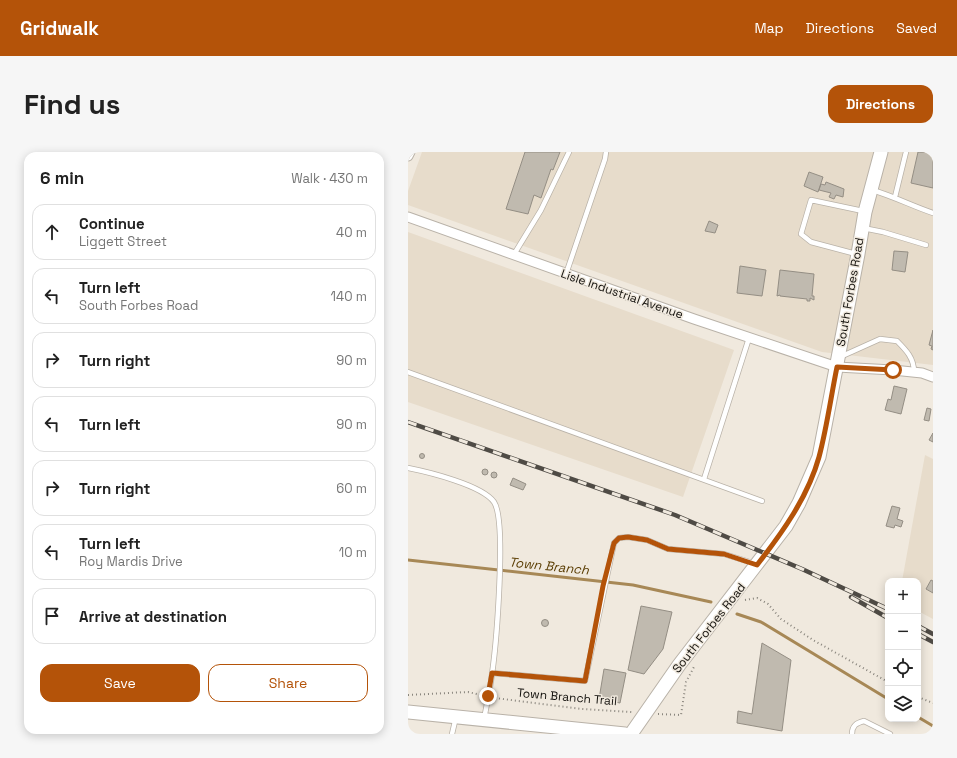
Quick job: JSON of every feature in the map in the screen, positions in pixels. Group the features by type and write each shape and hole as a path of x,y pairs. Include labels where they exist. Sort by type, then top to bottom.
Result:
{"main road":[{"name":"South Forbes Road","path":"631,734 679,665 786,526 811,479 819,457 865,212 881,152"},
{"path":"408,712 625,734"}],"street":[{"path":"408,156 410,152"},
{"name":"Lisle Industrial Avenue","path":"408,217 513,256 749,338 838,362 914,372 933,377"}],"lane":[{"path":"513,256 544,204 569,152"},
{"path":"566,274 605,159 606,152"},
{"path":"895,196 906,152"},
{"path":"870,189 895,196 904,203 933,213"},
{"path":"858,254 811,242 801,234 810,200 865,212"},
{"path":"862,228 883,232 926,245"},
{"path":"704,479 749,338"},
{"path":"838,362 880,339 897,340 906,350 914,363 914,372"},
{"path":"408,372 762,501"},
{"path":"408,468 438,474 482,493 494,502 498,512 501,525 501,548 492,673 483,720"},
{"path":"492,673 585,681 610,556 614,543 619,538 628,537 647,540 668,549 724,554 757,565"},
{"path":"452,734 456,717"},
{"path":"852,734 852,728 857,722 864,721 890,734"}],"path":[{"path":"741,603 746,599 757,598 768,604 781,619 814,640 885,680"},
{"path":"671,715 681,715 686,682 699,659"},
{"name":"Town Branch Trail","path":"408,695 468,692 512,701 582,709 630,711"},
{"path":"921,698 933,704"}],"shaded area":[{"path":"422,152 933,152 933,365 822,352 408,205 408,191"},
{"path":"408,232 734,350 683,497 408,402"},
{"path":"925,455 933,459 933,619 921,613 921,578 903,578"}],"building":[{"path":"525,152 560,152 553,170 551,169 541,198 534,195 528,214 506,209"},
{"path":"918,152 933,153 933,188 911,183"},
{"path":"809,172 823,177 818,192 804,186"},
{"path":"826,182 844,189 843,197 836,195 834,199 829,197 831,193 819,190 821,184 825,185"},
{"path":"709,221 718,225 715,233 705,231"},
{"path":"894,251 908,252 905,272 892,270"},
{"path":"740,266 766,270 762,296 737,293"},
{"path":"780,270 814,274 812,296 814,296 814,300 810,298 810,301 807,301 807,299 780,295 777,296"},
{"path":"933,330 933,350 931,349 932,346 929,345"},
{"path":"894,386 907,389 901,414 885,410 888,399 891,400"},
{"path":"927,408 931,409 929,421 924,420"},
{"path":"933,433 933,442 929,440"},
{"path":"422,453 425,456 422,459 419,456"},
{"path":"485,469 488,472 485,475 482,472"},
{"path":"494,472 497,475 494,478 491,475"},
{"path":"513,478 526,484 523,490 510,485"},
{"path":"892,506 900,508 897,519 903,521 901,527 895,525 894,528 886,526"},
{"path":"931,580 933,581 933,593 926,589"},
{"path":"641,606 672,612 663,649 644,674 628,670"},
{"path":"545,619 548,620 548,626 545,627 542,626 541,623 542,620"},
{"path":"762,643 791,660 782,731 737,723 738,711 752,714"},
{"path":"604,669 626,673 620,703 599,699"}],"waterway":[{"name":"Town Branch","path":"408,560 633,585 711,602"},
{"name":"Town Branch","path":"737,614 761,622 885,697"},
{"name":"Town Branch","path":"921,719 933,726"}],"railway":[{"path":"408,422 675,515 802,569 885,608"},
{"path":"851,597 885,616"},
{"path":"921,628 933,634"},
{"path":"921,636 933,642"}],"route":[{"path":"488,696 492,673 585,681 603,586 614,543 619,538 628,537 647,540 668,549 724,554 757,565 786,526 811,479 819,457 837,367 893,370"}]}
